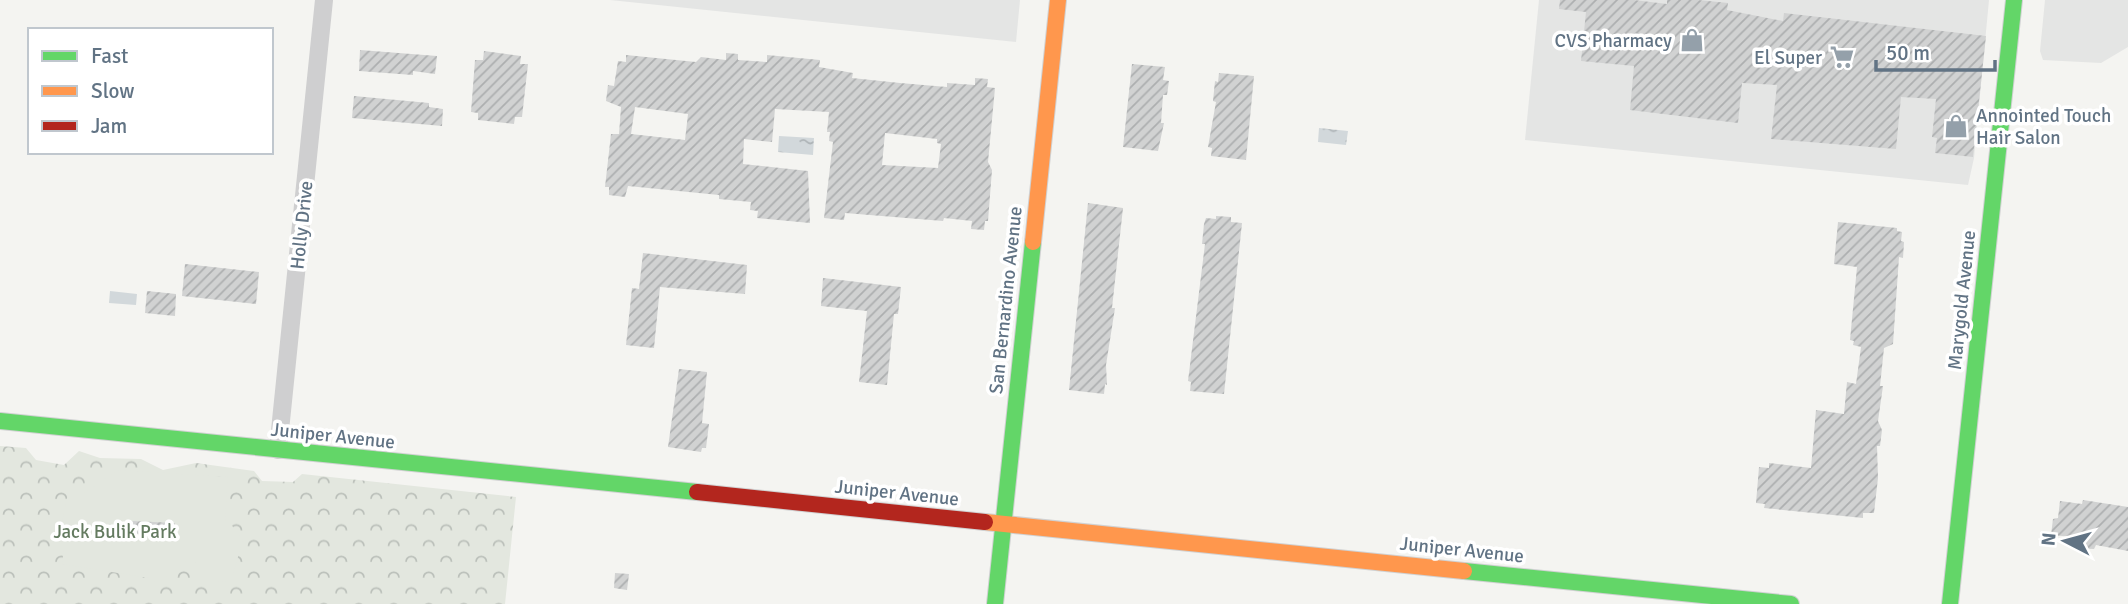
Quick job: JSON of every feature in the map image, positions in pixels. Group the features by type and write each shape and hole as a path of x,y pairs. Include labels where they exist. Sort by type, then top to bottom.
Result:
{"street":[{"name":"Holly Drive","path":"278,450 324,0"},
{"name":"San Bernardino Avenue","path":"995,604 1058,0"},
{"name":"Marygold Avenue","path":"1951,604 2014,0"},
{"name":"Juniper Avenue","path":"0,421 1791,604"}],"shaded area":[{"path":"610,0 1020,0 1016,42"},
{"path":"1539,0 1989,0 1974,158 1968,185 1525,140"},
{"path":"2045,0 2128,0 2128,47 2101,63 2043,60 2040,51"}],"green space":[{"name":"Jack Bulik Park","path":"0,446 26,448 36,460 64,465 79,451 100,458 141,459 163,470 196,463 254,471 262,481 293,482 302,474 516,497 505,604 0,604"},
{"path":"118,470 228,477 225,522 230,523 243,540 233,574 226,581 215,582 190,558 157,584 149,578 62,564 64,548 58,541 68,493 81,495"}],"water":[{"path":"1319,128 1348,131 1346,145 1318,142"},
{"path":"779,136 814,138 813,155 778,152"},
{"path":"110,291 137,294 136,305 109,303"}],"building":[{"path":"1560,0 1634,0 1667,4 1667,0 1698,0 1728,3 1727,10 1783,21 1784,13 1986,36 1973,157 1935,153 1937,138 1932,137 1936,99 1901,97 1896,149 1771,139 1777,85 1742,83 1738,123 1630,110 1634,66 1581,61 1586,12 1559,9"},
{"path":"360,50 437,56 435,74 413,71 413,75 359,71"},
{"path":"484,51 521,56 520,64 528,64 522,117 515,117 514,124 478,120 478,113 471,112 475,60 483,60"},
{"path":"726,53 738,54 738,60 767,62 767,55 820,60 819,67 853,73 852,78 947,87 947,83 975,85 975,78 988,79 987,87 995,88 988,162 992,170 988,221 985,221 984,230 971,229 972,221 944,218 943,221 845,213 844,220 824,218 833,142 829,141 830,132 827,132 829,112 775,109 772,142 744,139 743,164 808,171 810,223 757,218 758,211 750,210 751,202 719,199 719,195 628,186 625,197 609,195 609,187 605,187 611,134 619,134 621,107 606,101 608,85 614,86 618,61 626,62 626,55 696,62 701,57 726,60","holes":["635,107 688,114 685,140 631,134","885,133 937,139 937,143 941,144 938,168 882,165"]},
{"path":"1132,64 1165,67 1163,80 1169,81 1167,95 1163,95 1161,123 1164,123 1158,151 1123,147"},
{"path":"1219,73 1254,76 1246,160 1211,156 1212,148 1208,147 1216,102 1213,101 1215,81 1218,82"},
{"path":"354,96 429,103 429,107 443,109 442,126 352,118"},
{"path":"1088,203 1123,208 1112,308 1115,308 1104,394 1069,390"},
{"path":"1216,216 1231,217 1231,222 1242,223 1224,394 1190,391 1191,382 1188,381 1205,244 1202,244 1204,224 1206,218 1216,219"},
{"path":"1838,222 1897,228 1897,231 1902,232 1901,241 1904,242 1903,258 1899,257 1893,344 1884,348 1880,386 1883,386 1878,421 1882,430 1880,446 1877,446 1878,478 1874,513 1863,513 1863,518 1764,508 1765,504 1756,503 1759,467 1769,468 1769,463 1811,468 1816,410 1844,414 1847,382 1856,384 1861,347 1853,345 1854,341 1850,340 1857,267 1834,264"},
{"path":"643,253 747,265 745,294 660,287 654,348 626,345 632,288 639,289"},
{"path":"185,264 259,272 256,304 182,296"},
{"path":"823,278 901,287 898,314 894,314 887,385 859,382 867,311 821,306"},
{"path":"147,291 176,294 175,316 145,313"},
{"path":"679,369 707,372 702,423 709,424 706,448 702,448 701,452 668,447"},
{"path":"2083,500 2128,507 2128,551 2096,545 2094,549 2072,548 2074,537 2051,535 2053,519 2058,518 2060,501 2082,504"},
{"path":"132,521 175,523 174,536 132,534"},
{"path":"615,573 629,574 627,590 614,588"}],"traffic: fast":[{"path":"1950,604 2014,0"},
{"path":"995,604 1033,242"},
{"path":"0,421 697,492"},
{"path":"1464,571 1791,604"}],"traffic: slow":[{"path":"1033,242 1058,0"},
{"path":"985,522 1464,571"}],"traffic: jam":[{"path":"697,492 985,522"}],"place":[{"name":"CVS Pharmacy","path":"1692,40"},
{"name":"El Super","path":"1842,57"},
{"name":"Annointed Touch Hair Salon","path":"1956,126"}]}
